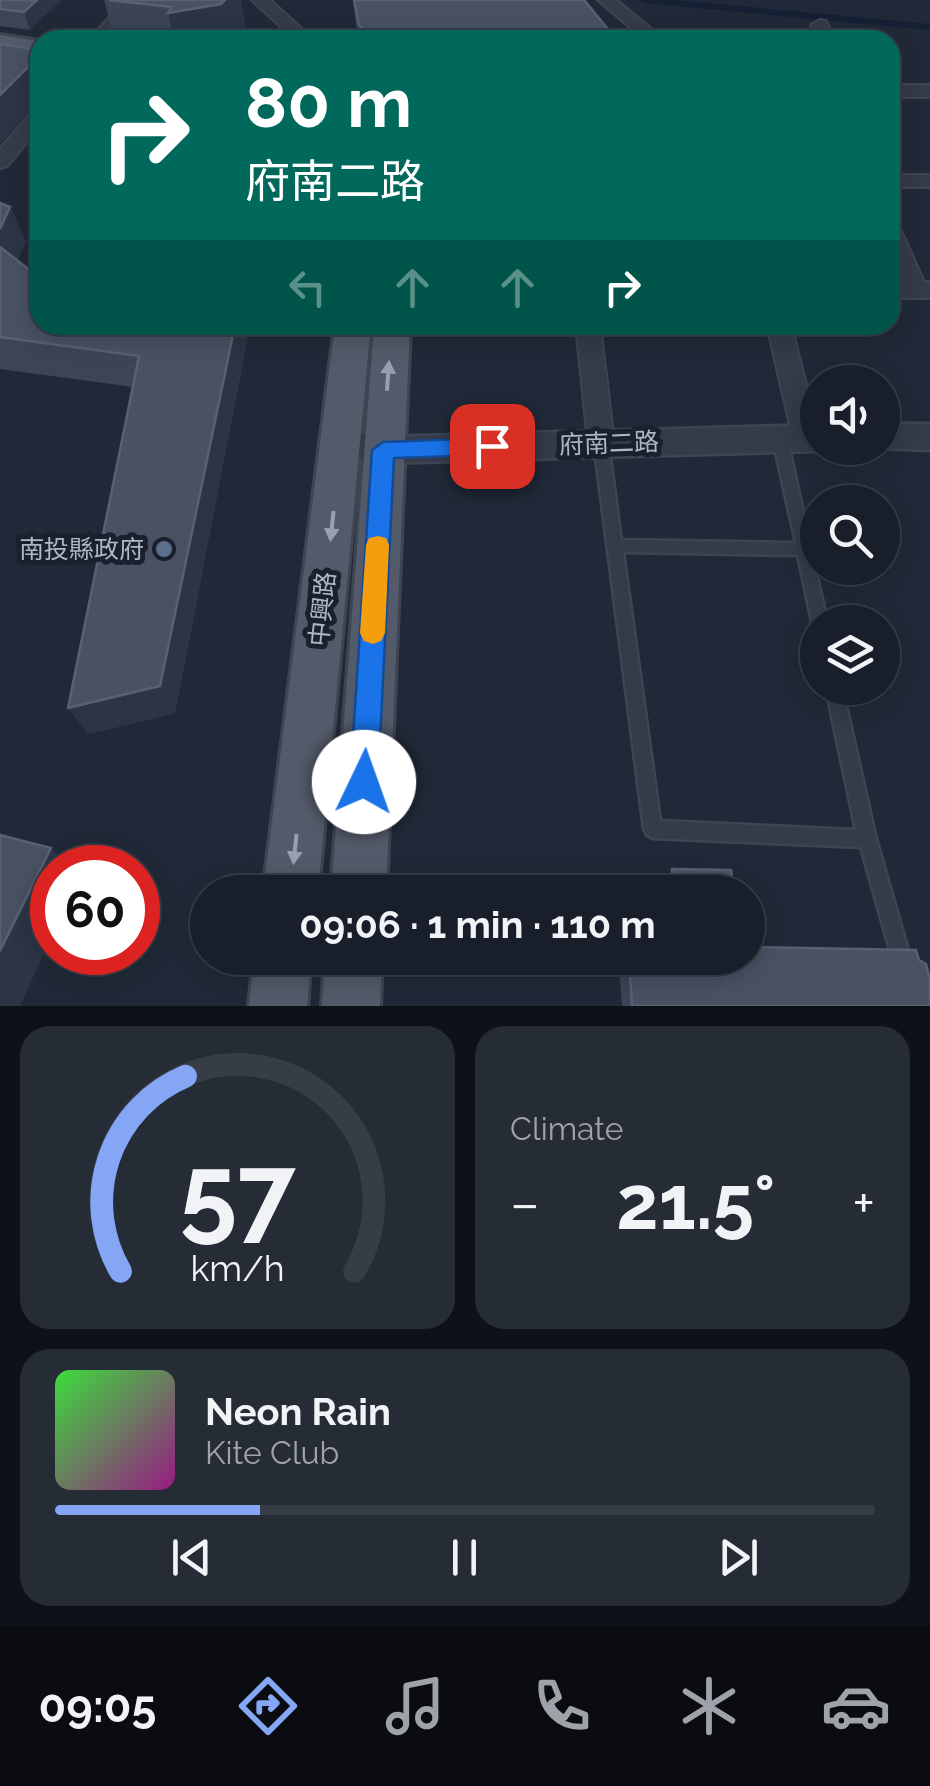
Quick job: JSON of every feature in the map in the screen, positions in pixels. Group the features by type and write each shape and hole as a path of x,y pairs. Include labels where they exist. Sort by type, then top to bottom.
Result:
{"main road":[{"path":"0,43 30,48"},
{"path":"0,62 30,66"},
{"name":"中興路","path":"354,335 362,447 358,875"},
{"name":"中興路","path":"293,875 362,447 390,335"},
{"path":"278,1006 281,975"},
{"path":"351,1006 353,975"}],"street":[{"path":"260,0 293,30"},
{"path":"606,0 644,30"},
{"path":"900,91 930,91"},
{"path":"0,161 30,126"},
{"path":"900,180 930,181"},
{"path":"900,247 923,290"},
{"path":"589,335 602,442"},
{"path":"781,335 800,433"},
{"path":"900,437 930,436"},
{"name":"府南二路","path":"362,447 800,438"}],"lane":[{"path":"103,30 130,0"},
{"path":"602,442 652,829 868,839"},
{"path":"615,546 800,549"},
{"path":"838,705 868,839 904,968"}],"building":[{"path":"0,0 37,0 24,12 0,9"},
{"path":"109,0 225,0 221,4 168,13 172,7"},
{"path":"354,0 584,0 609,30 364,30 359,25"},
{"path":"0,44 30,48 30,65 0,95"},
{"path":"0,203 10,207 0,229"},
{"name":"南投縣政府","path":"0,247 30,271 30,335 233,335 160,686 68,708 139,356 0,337"},
{"path":"0,835 39,845 30,845 30,890 0,951"},
{"path":"672,869 731,870 732,875 673,875"},
{"path":"765,947 916,950 919,960 926,964 930,980 930,1006 632,1006 630,975 765,975"}],"waterway":[{"path":"644,0 930,27"}],"slow traffic":[{"path":"373,633 378,545"}],"place":[{"name":"南投縣政府","path":"164,549"}],"route":[{"path":"364,782 383,450 492,446"}]}
